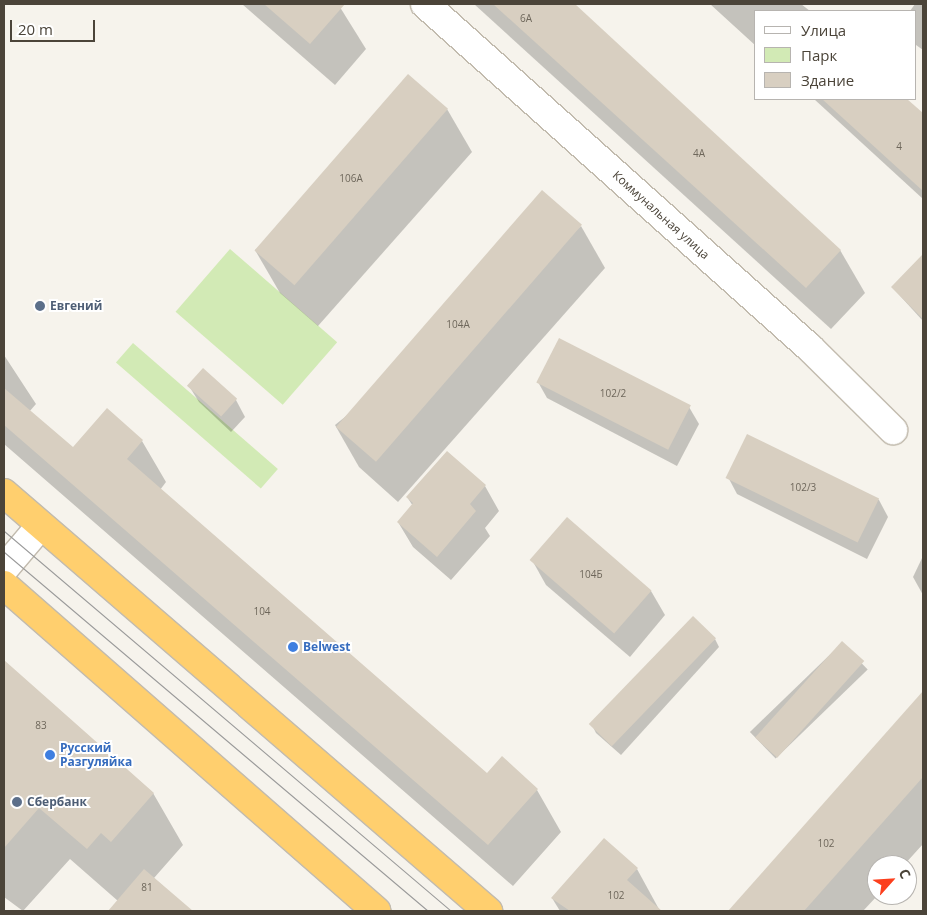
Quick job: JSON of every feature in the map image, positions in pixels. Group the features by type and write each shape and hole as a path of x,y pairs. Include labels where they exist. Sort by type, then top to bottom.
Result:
{"highway":[{"path":"4,493 488,911"},
{"path":"4,585 376,911"}],"street":[{"name":"Коммунальная улица","path":"425,4 810,348 893,430"},
{"path":"4,569 41,525"}],"green space":[{"path":"230,249 337,342 283,405 176,312"},
{"path":"133,343 278,469 261,489 116,363"}],"building":[{"path":"264,4 345,4 310,44"},
{"path":"493,4 575,4 841,250 806,288"},
{"path":"408,74 448,109 294,285 254,251"},
{"path":"823,100 908,100 923,113 923,191"},
{"path":"542,190 582,225 376,462 336,427"},
{"path":"923,254 923,319 891,287"},
{"path":"559,338 691,405 668,450 536,383"},
{"path":"203,368 237,399 221,417 187,386"},
{"path":"4,388 73,447 107,408 143,440 127,459 487,773 502,756 538,789 488,845 4,425"},
{"path":"747,434 879,498 858,542 726,478"},
{"path":"447,451 486,485 470,504 476,511 437,557 397,522 413,503 406,497"},
{"path":"567,517 652,590 614,633 530,560"},
{"path":"693,616 716,638 612,746 589,724"},
{"path":"842,641 864,661 777,758 755,738"},
{"path":"4,660 154,793 111,842 101,833 87,849 39,808 4,848"},
{"path":"923,691 923,777 804,911 728,911"},
{"path":"604,838 638,868 627,880 662,911 570,911 551,898"},
{"path":"144,869 193,911 108,911"}],"tram line":[{"path":"4,531 451,911"},
{"path":"4,552 428,911"}],"place":[{"name":"Евгений","path":"40,306"},
{"name":"Belwest","path":"293,647"},
{"name":"Русский Разгуляйка","path":"50,755"},
{"name":"Сбербанк","path":"17,802"}]}
